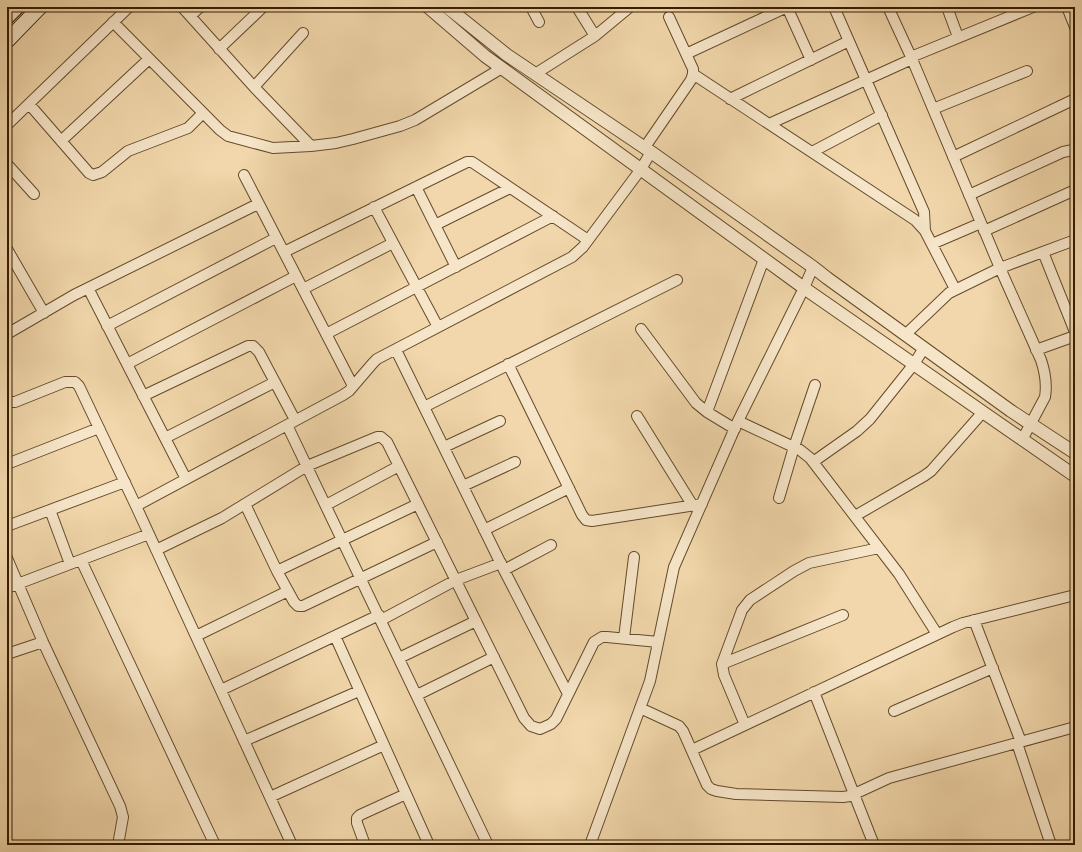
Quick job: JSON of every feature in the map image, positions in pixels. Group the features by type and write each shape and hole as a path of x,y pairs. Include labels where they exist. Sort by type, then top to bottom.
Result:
{"main road":[{"path":"7,18 17,7"},
{"path":"7,41 40,7"}],"street":[{"path":"7,125 129,7"},
{"path":"182,7 254,87 311,146"},
{"path":"190,16 200,7"},
{"path":"219,49 263,7"},
{"path":"428,7 485,56 804,288 1075,476"},
{"path":"531,7 539,22"},
{"path":"577,7 595,36"},
{"path":"535,74 595,36 630,7"},
{"path":"686,54 787,7 811,60"},
{"path":"834,7 924,212 925,231"},
{"path":"888,7 933,109 982,227 1041,360 1044,370 1046,390 1043,403 1022,440"},
{"path":"947,7 958,37"},
{"path":"769,124 958,37 1033,7"},
{"path":"1067,7 1075,27"},
{"path":"441,18 450,8 507,55 648,150 1030,424 1075,453"},
{"path":"136,506 343,395 373,363 438,327 572,257 578,252 641,169 648,150 691,80 693,69 669,16"},
{"path":"113,22 224,134 273,148 336,143 400,126 415,120 502,68"},
{"path":"254,87 303,33"},
{"path":"730,99 849,41"},
{"path":"61,141 149,59"},
{"path":"933,109 1027,71"},
{"path":"693,74 915,220 925,231 955,289"},
{"path":"953,156 1075,99"},
{"path":"29,104 89,173 94,175 102,172 128,151 188,128 203,113"},
{"path":"812,152 882,115"},
{"path":"969,195 1063,152 1072,150 1075,152"},
{"path":"284,252 467,162 472,162 588,240"},
{"path":"7,164 34,194"},
{"path":"244,175 353,386"},
{"path":"416,187 456,267"},
{"path":"435,225 510,188"},
{"path":"932,244 982,227 1075,190"},
{"path":"7,334 88,288 258,204"},
{"path":"374,207 438,327"},
{"path":"326,334 553,216"},
{"path":"107,326 276,238"},
{"path":"906,335 955,289 1000,268 1075,240"},
{"path":"303,289 393,243"},
{"path":"7,249 44,313"},
{"path":"1042,252 1075,332"},
{"path":"707,412 764,259"},
{"path":"590,845 650,681 674,567 697,505 813,267"},
{"path":"127,364 296,276"},
{"path":"424,407 677,280"},
{"path":"88,288 186,479"},
{"path":"641,329 696,403 707,412 794,446 806,453 899,574 937,634"},
{"path":"1036,350 1075,336"},
{"path":"143,396 248,346 257,348 275,382 307,466 488,845"},
{"path":"813,462 870,420 914,364 924,348"},
{"path":"396,350 484,530 568,694"},
{"path":"508,364 582,515 586,520 592,521 697,505"},
{"path":"7,400 15,402 70,381 75,382 79,386 125,482 292,845"},
{"path":"164,438 275,382"},
{"path":"779,498 794,446 815,386"},
{"path":"855,516 924,476 983,412"},
{"path":"637,416 697,505"},
{"path":"444,447 500,421"},
{"path":"7,464 99,428"},
{"path":"156,550 222,518 307,466 377,436 381,437 387,442 524,718 531,726 540,729 551,724 556,719 594,642 606,637 658,642"},
{"path":"463,486 515,462"},
{"path":"326,505 399,466"},
{"path":"7,526 125,482"},
{"path":"484,530 569,488"},
{"path":"245,504 277,572 294,602 298,606 303,606 437,542"},
{"path":"277,572 418,504"},
{"path":"50,510 70,564"},
{"path":"7,588 149,534"},
{"path":"221,690 335,636 380,617 456,580 502,566 551,545"},
{"path":"745,725 724,675 722,664 742,610 750,600 794,571 809,564 879,548"},
{"path":"624,638 634,557"},
{"path":"7,558 43,642 120,806 123,817 118,845"},
{"path":"81,560 215,845"},
{"path":"196,636 288,591"},
{"path":"692,750 963,623 1075,595"},
{"path":"722,664 844,615"},
{"path":"974,620 1019,742 1051,845"},
{"path":"400,658 476,621"},
{"path":"335,636 429,845"},
{"path":"7,654 43,642"},
{"path":"417,695 494,657"},
{"path":"894,711 992,668"},
{"path":"244,741 359,691"},
{"path":"814,692 874,845"},
{"path":"640,708 679,726 683,731 707,785 711,789 742,794 843,797 854,794 889,778 1075,727"},
{"path":"270,797 384,745"},
{"path":"365,845 357,818 360,815 406,794"}]}
